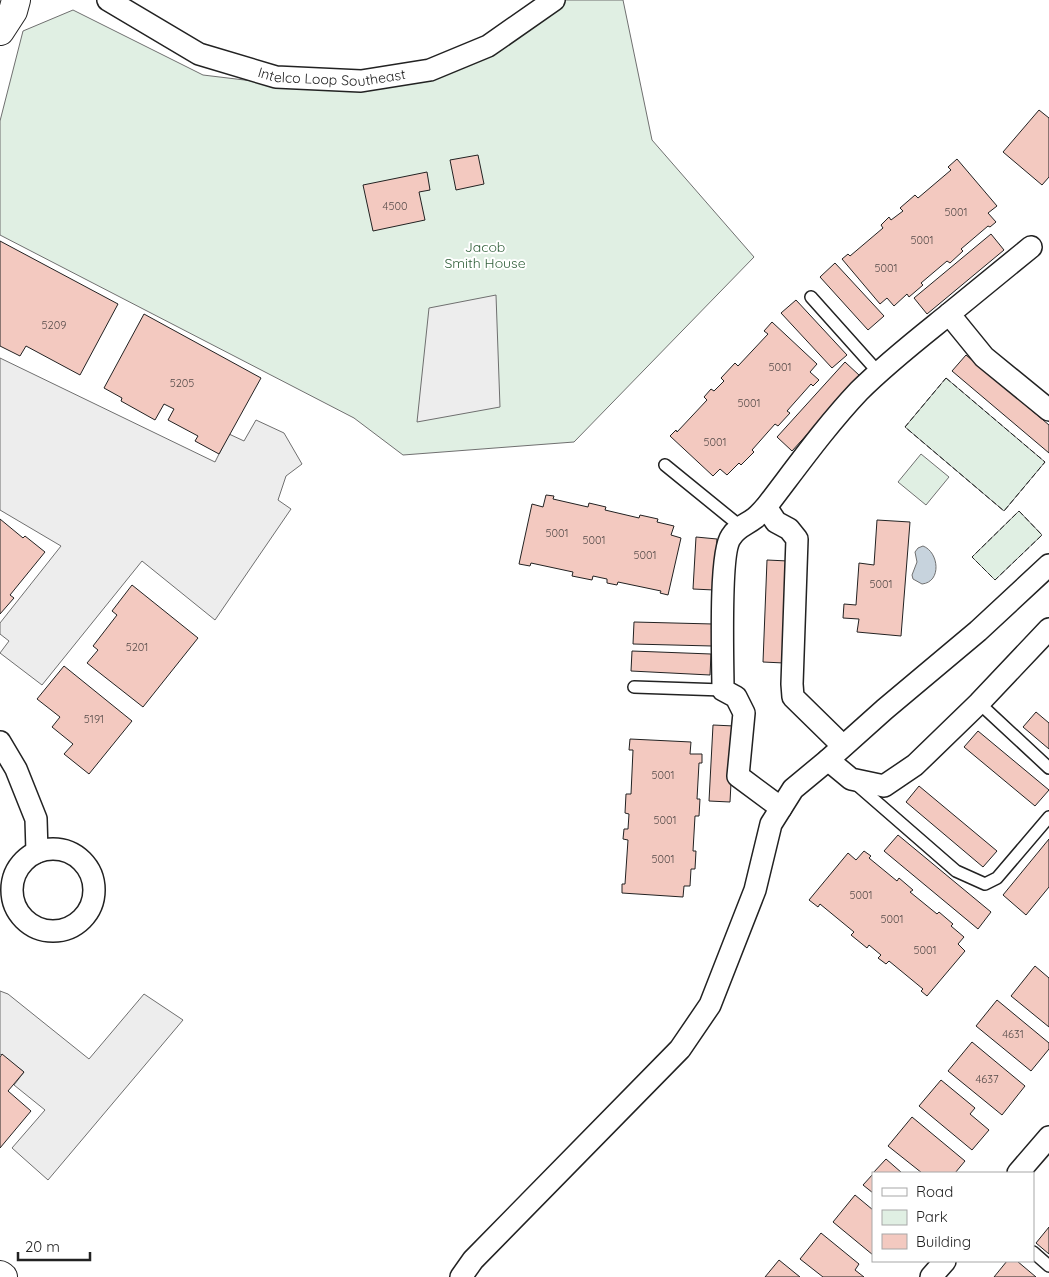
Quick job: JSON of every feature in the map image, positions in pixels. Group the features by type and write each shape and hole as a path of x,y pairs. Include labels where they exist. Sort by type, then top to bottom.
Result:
{"street":[{"path":"0,31 13,10 16,0"},
{"name":"Intelco Loop Southeast","path":"108,0 199,54 276,77 361,81 430,70 488,46 554,0"},
{"path":"781,808 738,776 744,713 736,697 723,690 726,552 729,538 740,526 754,519 766,507 835,419 879,373 1031,247"},
{"path":"949,314 984,357 1049,410"},
{"path":"766,507 776,522 790,529 796,539 793,697 836,753 851,779 884,786 916,765 1049,629"},
{"path":"461,1277 473,1260 680,1049 694,1029 710,1004 756,890 771,824 793,789 978,631 1049,565"},
{"path":"0,742 16,768 36,819 38,852"},
{"path":"1019,1172 1049,1137"},
{"path":"931,1277 944,1262"}],"lane":[{"path":"811,296 879,373"},
{"path":"665,465 740,526"},
{"path":"634,687 723,690"},
{"path":"978,702 1049,768"},
{"path":"851,779 956,871 985,884 997,878 1049,817"},
{"path":"1034,1253 1049,1266"}],"green space":[{"name":"Jacob Smith House","path":"554,0 623,0 652,140 754,257 574,442 403,455 354,418 0,235 0,121 23,31 73,10 203,75 294,86 430,70"},
{"path":"946,378 1045,462 1004,511 905,427"},
{"path":"921,454 949,477 926,505 898,482"},
{"path":"1019,511 1042,535 995,580 972,557"}],"shaded area":[{"path":"496,295 500,407 417,422 429,308"},
{"path":"0,358 215,462 229,434 244,441 256,420 284,433 302,464 286,476 278,500 291,509 215,620 142,561 42,685 0,653 9,641 0,634 0,623 61,546 0,510"},
{"path":"923,546 932,554 936,566 933,578 922,584 913,579 912,575 917,562 915,552"},
{"path":"0,991 8,994 89,1059 144,994 183,1020 48,1180 12,1148 45,1110 14,1085 24,1072 0,1054"}],"building":[{"path":"1039,110 1049,118 1049,177 1042,185 1003,152"},
{"path":"478,155 484,184 456,190 450,160"},
{"path":"957,159 997,206 988,213 996,222 990,227 988,226 961,249 963,251 950,263 947,261 921,283 923,285 909,297 907,294 894,306 887,298 880,304 842,259 848,254 850,256 883,228 881,225 889,217 891,220 903,211 900,208 915,195 918,198 951,170 948,167"},
{"name":"Jacob Smith House","path":"427,172 430,190 419,192 425,220 373,231 363,185"},
{"path":"991,234 1004,250 927,314 914,298"},
{"path":"0,241 118,304 80,375 26,346 20,356 0,346"},
{"path":"835,263 884,316 868,330 820,277"},
{"path":"796,300 847,355 832,368 781,313"},
{"path":"144,314 261,378 219,454 195,441 198,436 168,420 174,409 164,404 155,420 121,401 122,398 104,388"},
{"path":"772,322 817,364 810,372 819,380 813,386 811,384 787,411 790,413 778,426 775,424 752,450 754,452 741,465 739,463 727,475 720,469 713,476 670,436 676,430 677,432 707,400 704,397 711,389 714,391 724,381 721,378 735,363 738,366 768,334 764,331"},
{"path":"966,355 1049,425 1049,453 952,371"},
{"path":"845,362 860,376 792,451 777,437"},
{"path":"546,495 554,496 553,499 588,507 589,503 606,507 605,510 639,518 640,515 658,519 657,522 674,526 671,535 681,538 668,595 660,593 661,591 618,582 617,585 607,583 607,579 593,576 592,580 572,576 573,572 531,563 530,566 519,564 532,504 543,507"},
{"path":"0,519 23,538 25,536 45,552 10,595 14,598 0,614"},
{"path":"877,520 910,522 901,636 857,632 859,619 843,618 844,604 856,605 859,563 874,565"},
{"path":"696,537 717,539 714,590 693,589"},
{"path":"767,560 788,561 784,663 763,662"},
{"path":"132,585 198,638 143,707 87,663 98,650 93,646 117,615 112,611"},
{"path":"634,622 713,624 712,646 633,644"},
{"path":"632,651 711,654 710,675 631,671"},
{"path":"64,666 132,721 89,774 64,754 73,744 52,727 60,717 37,699"},
{"path":"1036,712 1049,723 1049,749 1023,727"},
{"path":"713,725 734,726 730,802 709,801"},
{"path":"978,731 1049,790 1035,806 964,747"},
{"path":"630,739 691,742 690,754 702,754 702,763 699,763 697,799 700,799 699,816 695,816 693,851 696,851 695,869 691,869 690,886 684,886 683,897 622,893 622,884 625,884 628,840 623,839 624,829 628,829 629,814 625,813 626,794 631,794 633,750 629,750"},
{"path":"919,786 997,851 983,867 906,802"},
{"path":"898,835 991,912 978,929 884,851"},
{"path":"1049,839 1049,887 1026,915 1003,895"},
{"path":"864,851 871,856 869,858 897,881 899,878 913,890 910,892 937,914 939,912 953,924 951,926 964,937 958,944 965,951 927,996 921,991 923,989 889,961 886,964 878,958 881,955 869,945 867,948 851,935 854,932 820,904 818,907 809,900 848,853 856,860"},
{"path":"1035,966 1049,978 1049,1027 1011,996"},
{"path":"997,1000 1049,1043 1049,1049 1031,1071 976,1026"},
{"path":"972,1042 1025,1086 1002,1115 948,1071"},
{"path":"2,1054 24,1072 8,1091 31,1111 0,1148 0,1057"},
{"path":"941,1080 975,1108 970,1114 989,1130 972,1150 919,1106"},
{"path":"912,1117 965,1161 956,1172 921,1172 888,1146"},
{"path":"886,1159 901,1172 874,1172"},
{"path":"872,1175 872,1192 863,1185"},
{"path":"855,1195 872,1209 872,1254 833,1222"},
{"path":"1049,1227 1049,1254 1036,1243"},
{"path":"821,1233 859,1264 855,1270 864,1277 823,1277 800,1259"},
{"path":"779,1260 800,1277 765,1277"},
{"path":"1006,1262 1018,1262 1036,1277 994,1277"}],"fence":[{"path":"946,378 1045,462 1004,511 905,427 946,378"},
{"path":"1019,511 1042,535 995,580 972,557 1019,511"}]}
